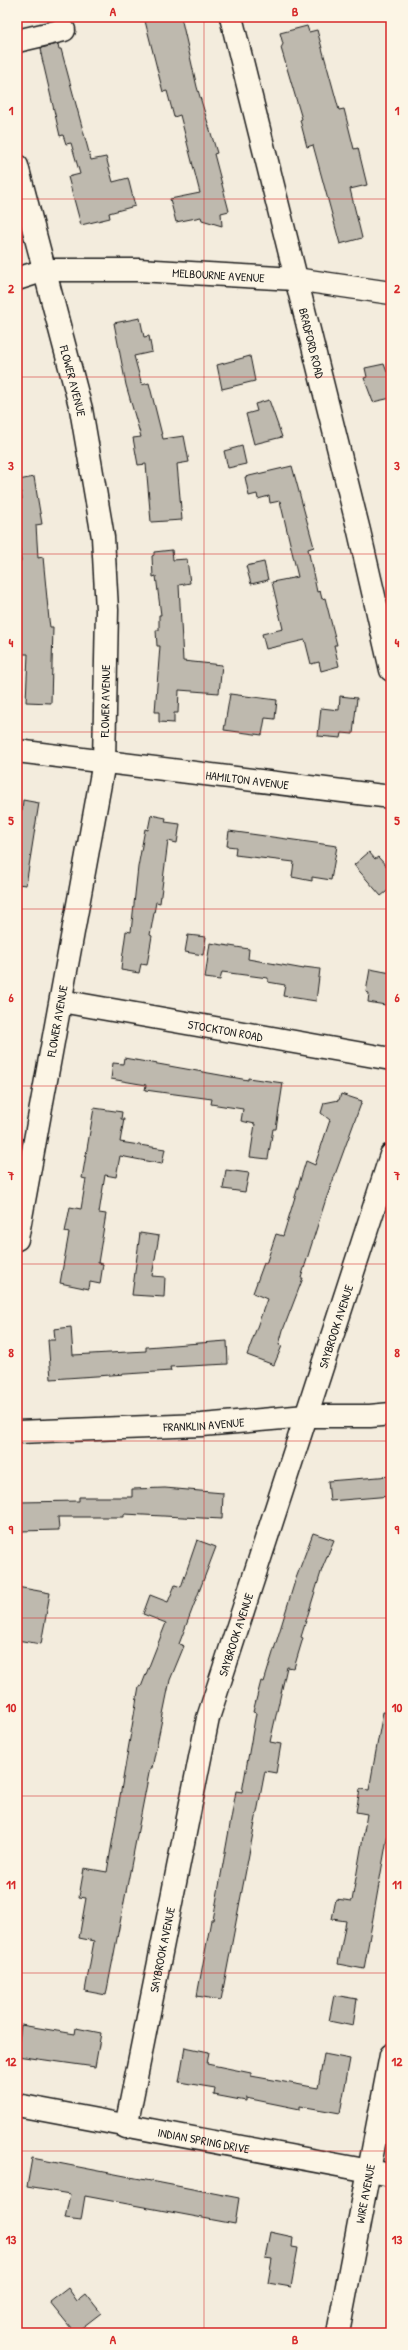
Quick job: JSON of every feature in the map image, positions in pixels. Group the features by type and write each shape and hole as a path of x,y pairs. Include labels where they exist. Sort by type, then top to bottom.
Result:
{"street":[{"name":"BRADFORD ROAD","path":"231,17 295,279 360,531 391,670"},
{"path":"17,41 64,30"},
{"name":"FLOWER AVENUE","path":"17,166 81,409 103,537 107,610 104,762 17,1239"},
{"name":"MELBOURNE AVENUE","path":"17,279 45,270 138,270 295,279 391,293"},
{"name":"HAMILTON AVENUE","path":"17,751 391,797"},
{"name":"STOCKTON ROAD","path":"61,1001 391,1059"},
{"name":"SAYBROOK AVENUE","path":"126,2127 208,1718 391,1155"},
{"name":"FRANKLIN AVENUE","path":"17,1432 202,1425 306,1416 370,1416 391,1414"},
{"name":"WIRE AVENUE","path":"338,2333 391,2055"},
{"name":"INDIAN SPRING DRIVE","path":"17,2106 391,2175"}],"building":[{"path":"144,17 181,17 197,87 217,153 214,154 229,211 221,213 222,226 202,220 201,217 176,222 170,199 200,193 180,115 174,117 167,91 163,92"},
{"path":"307,26 309,32 317,30 339,110 344,109 354,149 358,148 367,185 350,189 362,238 340,244 313,145 307,147 300,120 302,119 281,48 283,44 280,33"},
{"path":"58,44 59,49 61,49 91,160 106,157 113,182 128,178 135,206 109,213 110,218 81,225 68,177 80,174 71,143 66,144 63,135 60,136 41,54 41,48"},
{"path":"140,318 144,337 149,336 152,352 134,356 142,385 149,383 163,439 184,436 189,462 177,464 182,520 151,522 146,464 138,465 133,438 141,437 126,385 114,323"},
{"path":"250,356 255,381 222,389 217,365"},
{"path":"384,364 387,372 391,371 391,398 373,402 364,378 367,377 365,368"},
{"path":"269,400 282,437 254,444 246,414 257,411 255,404"},
{"path":"242,446 246,464 228,468 224,451"},
{"path":"292,466 314,547 308,549 317,592 320,591 322,599 325,598 337,645 334,645 339,666 321,671 319,662 311,664 305,640 266,649 262,634 283,629 272,582 298,577 280,501 270,503 269,496 258,499 257,494 249,496 245,477"},
{"path":"34,477 42,524 36,525 38,558 43,557 50,627 53,627 51,703 26,702 28,654 17,654 17,562 21,561 17,528 17,500 22,499 19,480"},
{"path":"172,550 173,560 187,559 190,583 179,585 183,661 222,665 219,693 179,690 178,713 174,713 174,723 159,722 159,712 155,712 160,646 157,646 156,630 159,630 159,615 161,615 156,576 153,577 152,556 154,555 154,552"},
{"path":"264,562 268,580 251,584 246,566"},
{"path":"230,694 277,700 275,719 265,718 262,735 224,730"},
{"path":"340,696 357,698 353,734 342,733 341,738 318,736 321,708 339,710"},
{"path":"23,800 39,803 26,885 17,884 17,809 22,810"},
{"path":"151,815 166,818 165,822 180,824 177,843 168,841 160,903 156,902 150,935 152,936 147,965 141,964 139,973 121,970 126,931 131,932 138,867 145,829 148,830"},
{"path":"229,831 337,846 331,880 312,877 312,881 292,877 294,862 235,855 236,847 227,846"},
{"path":"369,852 375,859 378,857 391,871 391,888 381,896 354,865"},
{"path":"188,935 206,937 203,955 185,952"},
{"path":"210,943 249,949 248,959 304,969 304,967 320,969 316,1001 283,996 285,985 268,982 268,978 222,972 220,980 205,978"},
{"path":"370,969 391,973 391,1006 368,1002 369,993 366,992"},
{"path":"124,1058 248,1080 248,1078 283,1083 276,1129 273,1129 268,1159 250,1157 255,1124 241,1121 243,1109 211,1104 212,1099 145,1090 146,1085 111,1079 113,1063 123,1064"},
{"path":"341,1094 362,1101 325,1202 301,1278 303,1278 283,1330 279,1345 282,1346 274,1365 247,1355 267,1299 253,1293 264,1263 266,1264 276,1234 283,1236 306,1161 315,1165 330,1120 321,1113 324,1103 339,1100"},
{"path":"94,1108 122,1112 121,1119 124,1119 120,1142 165,1149 162,1164 120,1156 116,1177 105,1175 99,1213 106,1214 98,1263 103,1264 100,1284 90,1282 89,1289 60,1283 69,1233 65,1232 70,1207 81,1209 86,1179 82,1178"},
{"path":"226,1170 249,1173 245,1192 223,1189"},
{"path":"140,1233 159,1236 152,1276 165,1277 164,1297 132,1295"},
{"path":"71,1327 73,1355 146,1351 146,1347 227,1341 228,1364 170,1367 171,1371 51,1379 48,1340 55,1340 54,1329"},
{"path":"391,1476 391,1496 330,1501 328,1481"},
{"path":"165,1488 223,1493 222,1519 124,1514 124,1517 58,1517 59,1530 21,1531 20,1502 79,1501 79,1497 132,1497 132,1489"},
{"path":"313,1533 334,1540 322,1569 301,1637 303,1638 294,1668 287,1667 270,1742 281,1744 276,1773 265,1771 221,2000 197,1996 211,1920 213,1920 236,1791 242,1792 256,1713 253,1712 261,1681 264,1682 295,1581"},
{"path":"197,1540 216,1547 179,1644 184,1646 170,1680 152,1768 150,1768 106,1995 85,1991 94,1941 79,1938 86,1898 79,1897 84,1868 107,1872 139,1686 141,1687 166,1623 143,1614 150,1595 168,1602 175,1585 181,1587"},
{"path":"17,1587 50,1593 41,1644 17,1640"},
{"path":"383,1712 391,1713 391,1816 364,1969 338,1964 346,1921 332,1919 336,1899 352,1901 367,1814 356,1812 360,1789 369,1790"},
{"path":"334,1995 357,1999 353,2026 329,2021"},
{"path":"21,2025 75,2034 76,2028 101,2033 95,2067 17,2056"},
{"path":"185,2047 209,2052 207,2064 251,2073 251,2076 318,2088 324,2054 350,2059 340,2113 300,2106 300,2109 246,2098 246,2101 214,2095 215,2088 179,2082"},
{"path":"32,2158 239,2198 235,2224 85,2196 81,2220 65,2218 70,2194 27,2187"},
{"path":"270,2232 293,2237 292,2247 298,2248 291,2287 268,2283 272,2259 265,2258"},
{"path":"68,2288 77,2301 86,2294 101,2313 75,2333 50,2302"}]}
